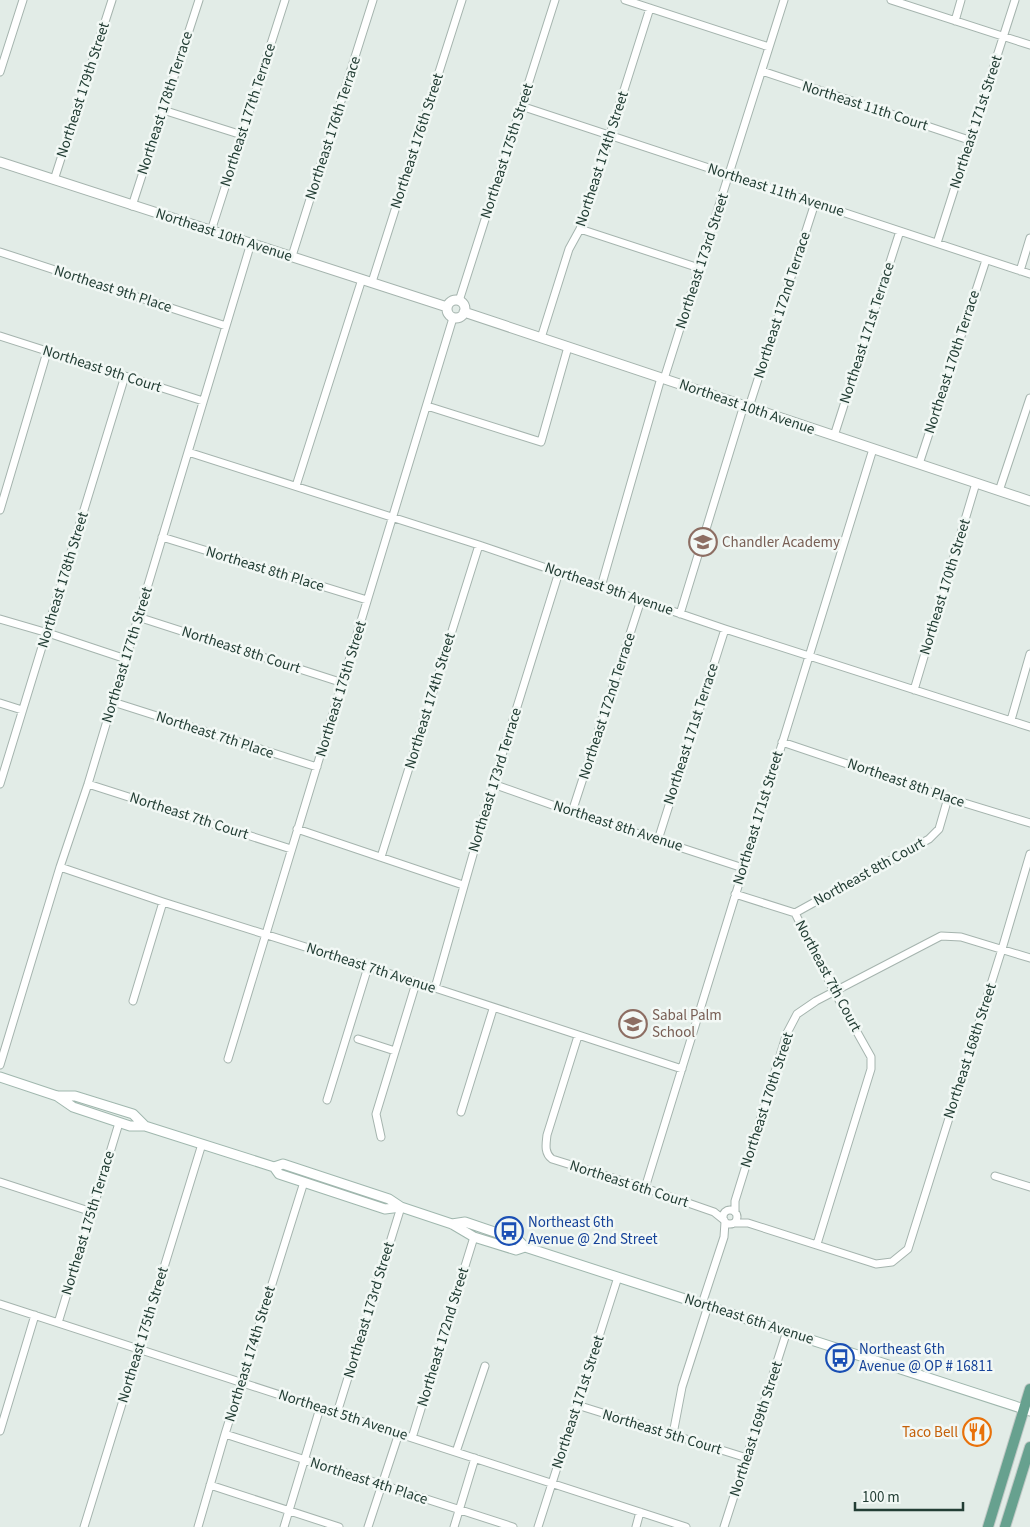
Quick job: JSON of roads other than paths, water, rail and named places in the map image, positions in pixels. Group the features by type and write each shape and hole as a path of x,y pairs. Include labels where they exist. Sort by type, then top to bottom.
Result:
{"main road":[{"name":"Northeast 10th Avenue","path":"0,162 447,306"},
{"path":"458,301 464,306 464,312 461,316 453,318 448,314 447,306 451,302 458,301"},
{"name":"Northeast 10th Avenue","path":"464,312 1030,501"},
{"name":"Northeast 6th Avenue","path":"0,1077 57,1096 73,1107 119,1123 130,1126 145,1126 274,1167 280,1174 385,1209 401,1207"},
{"name":"Northeast 6th Avenue","path":"57,1096 75,1096 133,1114 145,1126"},
{"name":"Northeast 6th Avenue","path":"274,1167 283,1164 389,1199 401,1207 452,1224 474,1237 516,1250 525,1247"},
{"name":"Northeast 6th Avenue","path":"452,1224 465,1222 518,1240 525,1247 1027,1410"},
{"path":"988,1527 1027,1410 1030,1389"},
{"path":"1005,1527 1030,1447"}],"street":[{"path":"0,72 23,0"},
{"name":"Northeast 179th Street","path":"54,180 112,0"},
{"name":"Northeast 178th Terrace","path":"132,206 199,0"},
{"name":"Northeast 177th Terrace","path":"211,231 285,0"},
{"name":"Northeast 176th Terrace","path":"292,256 373,0"},
{"name":"Northeast 176th Street","path":"372,282 462,0"},
{"name":"Northeast 175th Street","path":"458,301 555,0"},
{"path":"625,0 769,47"},
{"name":"Northeast 173rd Street","path":"601,587 663,378 784,0"},
{"path":"891,0 1030,45"},
{"path":"955,20 961,0"},
{"name":"Northeast 171st Street","path":"937,244 1015,0"},
{"name":"Northeast 174th Street","path":"542,338 569,249 580,228 611,136 650,8"},
{"name":"Northeast 11th Court","path":"762,71 969,140"},
{"name":"Northeast 11th Avenue","path":"521,106 1030,274"},
{"path":"163,110 242,135"},
{"name":"Northeast 172nd Terrace","path":"747,406 815,203"},
{"path":"580,228 699,268"},
{"name":"Northeast 171st Terrace","path":"834,436 900,231"},
{"path":"1020,271 1030,238"},
{"name":"Northeast 177th Street","path":"0,1065 60,867 88,784 251,243"},
{"name":"Northeast 9th Place","path":"0,252 226,326"},
{"name":"Northeast 170th Terrace","path":"919,464 986,260"},
{"path":"296,486 362,279"},
{"name":"Northeast 175th Street","path":"228,1059 453,318"},
{"name":"Northeast 9th Court","path":"0,336 203,401"},
{"path":"427,406 540,442 568,347"},
{"path":"0,510 47,352"},
{"name":"Northeast 178th Street","path":"0,784 48,633 125,376"},
{"path":"999,491 1030,398"},
{"path":"680,614 747,406"},
{"name":"Northeast 171st Street","path":"645,1188 873,449"},
{"name":"Northeast 9th Avenue","path":"188,452 479,545 725,629 1030,727"},
{"name":"Northeast 170th Street","path":"914,690 976,484"},
{"name":"Northeast 8th Place","path":"162,537 367,600"},
{"name":"Northeast 174th Street","path":"381,857 479,545"},
{"name":"Northeast 173rd Terrace","path":"435,988 492,784 559,572"},
{"name":"Northeast 172nd Terrace","path":"572,812 641,600"},
{"name":"Northeast 8th Court","path":"138,617 343,683"},
{"path":"0,619 126,659"},
{"name":"Northeast 171st Terrace","path":"658,840 725,629"},
{"path":"1011,720 1030,654"},
{"name":"Northeast 7th Place","path":"113,702 317,768"},
{"path":"0,703 22,710"},
{"name":"Northeast 8th Place","path":"782,742 948,798 1030,823"},
{"name":"Northeast 7th Court","path":"88,784 291,849"},
{"name":"Northeast 8th Avenue","path":"492,784 744,868"},
{"name":"Northeast 8th Court","path":"795,913 929,838 939,829 948,798"},
{"path":"297,829 463,885"},
{"name":"Northeast 168th Street","path":"817,1244 876,1264 892,1262 908,1249 1030,854"},
{"name":"Northeast 7th Avenue","path":"60,867 682,1069"},
{"name":"Northeast 7th Court","path":"736,894 795,913 834,991 871,1057 871,1069 817,1244"},
{"path":"133,1001 163,902"},
{"path":"834,991 941,936 961,936 1030,958"},
{"path":"327,1100 368,967"},
{"path":"381,1137 376,1114 416,983"},
{"name":"Northeast 170th Street","path":"732,1212 788,1033 797,1014 834,991"},
{"path":"461,1112 493,1009"},
{"name":"Northeast 6th Court","path":"578,1036 547,1135 547,1152 552,1159 714,1212 729,1222"},
{"path":"358,1039 395,1051"},
{"name":"Northeast 175th Terrace","path":"58,1323 119,1123"},
{"name":"Northeast 175th Street","path":"84,1527 202,1144"},
{"path":"995,1176 1030,1187"},
{"path":"0,1182 92,1212"},
{"name":"Northeast 174th Street","path":"198,1527 225,1434 304,1182"},
{"name":"Northeast 173rd Street","path":"337,1413 401,1207"},
{"name":"Northeast 6th Court","path":"714,1212 732,1212"},
{"path":"732,1212 723,1215 729,1222 748,1223 817,1244"},
{"path":"732,1212 748,1223"},
{"path":"729,1222 737,1220 732,1212"},
{"path":"672,1434 682,1388 729,1222"},
{"name":"Northeast 172nd Street","path":"412,1438 474,1237"},
{"name":"Northeast 171st Street","path":"538,1527 618,1277"},
{"name":"Northeast 5th Avenue","path":"0,1304 686,1527"},
{"path":"0,1431 35,1315"},
{"name":"Northeast 169th Street","path":"724,1527 787,1331"},
{"path":"456,1452 485,1366"},
{"name":"Northeast 5th Court","path":"577,1405 746,1458"},
{"path":"284,1527 320,1408"},
{"path":"368,1527 399,1433"},
{"name":"Northeast 4th Place","path":"225,1434 513,1527"},
{"path":"454,1527 475,1458"},
{"path":"210,1485 339,1527"},
{"path":"636,1527 640,1512"}],"place":[{"name":"Chandler Academy","path":"703,542"},
{"name":"Sabal Palm School","path":"633,1024"},
{"name":"Northeast 6th Avenue @ 2nd Street","path":"509,1231"},
{"name":"Northeast 6th Avenue @ OP # 16811","path":"840,1358"},
{"name":"Taco Bell","path":"977,1432"}]}
